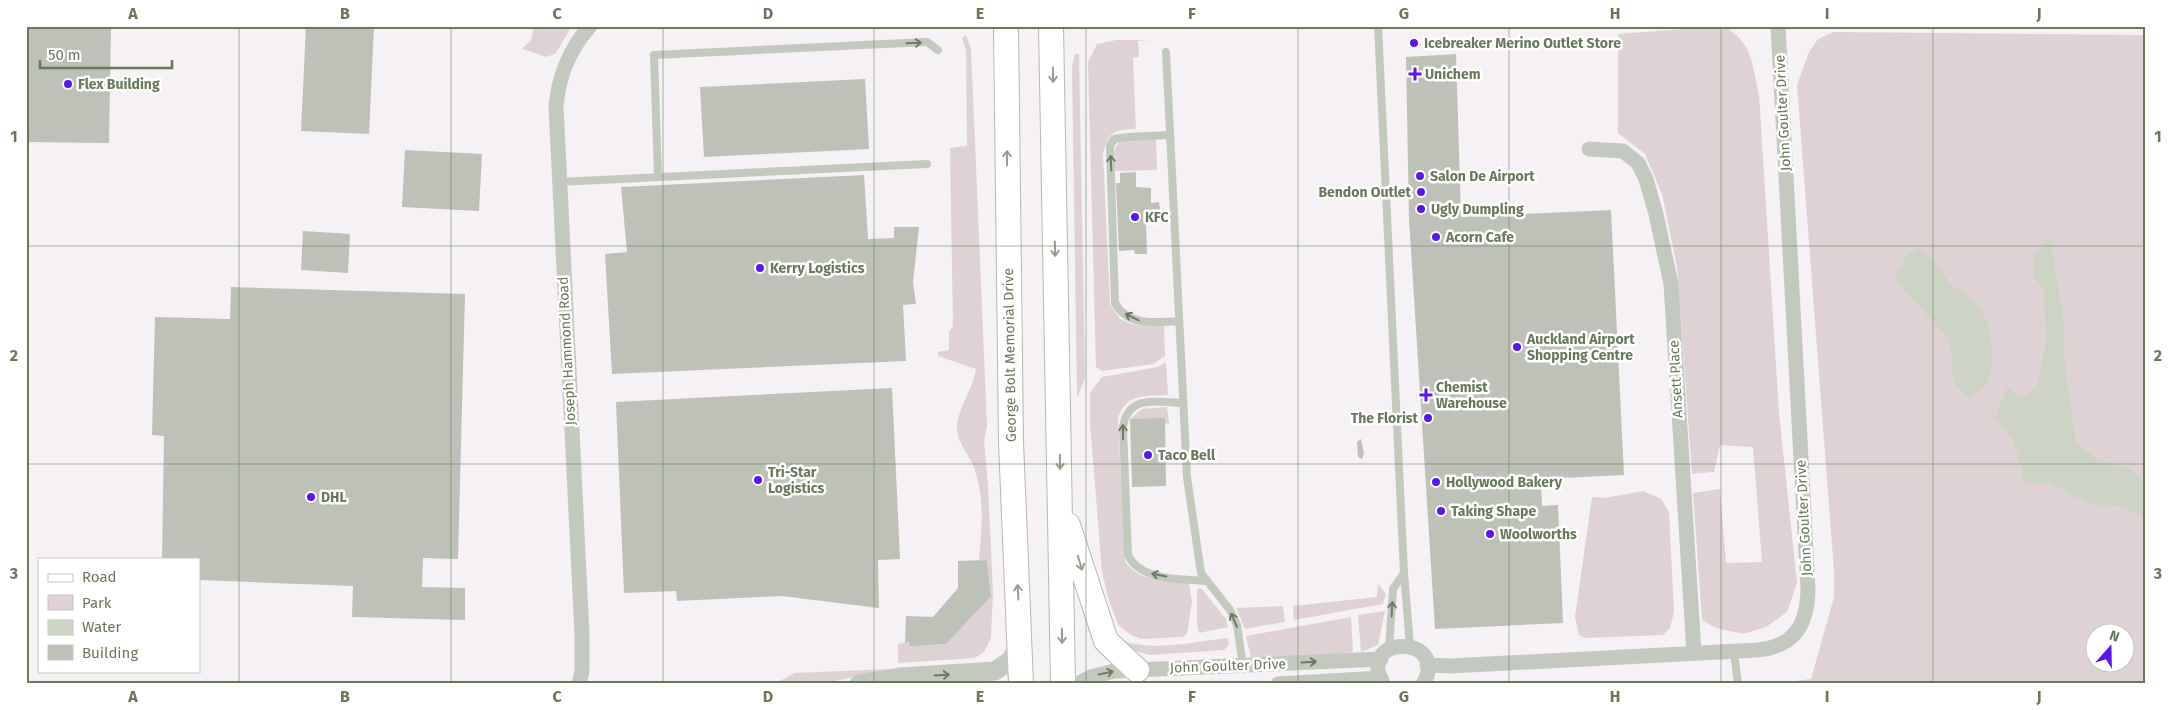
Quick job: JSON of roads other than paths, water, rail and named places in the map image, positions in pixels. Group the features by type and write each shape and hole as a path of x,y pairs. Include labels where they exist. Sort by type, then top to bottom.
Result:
{"main road":[{"name":"George Bolt Memorial Drive","path":"1006,26 1011,442 1021,641 1021,684"},
{"path":"1051,26 1063,684"},
{"path":"1060,500 1106,641 1137,670"}],"street":[{"name":"Joseph Hammond Road","path":"579,684 582,670 582,634 556,106 560,78 572,50 590,26"},
{"name":"John Goulter Drive","path":"1427,665 1450,666 1770,649 1786,642 1800,628 1808,600 1778,26"},
{"name":"Ansett Place","path":"1589,149 1608,148 1623,151 1638,163 1646,179 1656,214 1671,284 1694,653"},
{"path":"858,684 900,677 995,671 1011,660 1021,641"},
{"name":"John Goulter Drive","path":"1077,684 1105,673 1137,670 1243,667 1385,654 1403,645 1410,646"},
{"path":"1410,646 1422,653 1427,665 1428,672 1423,684"},
{"path":"1382,681 1378,667 1385,654"},
{"name":"John Goulter Drive","path":"1278,684 1382,681"}],"lane":[{"path":"1378,26 1404,573 1410,646"},
{"path":"658,177 654,55 926,42 938,50"},
{"path":"1166,52 1187,477 1193,529 1201,573 1230,610 1237,624 1243,667"},
{"path":"1170,135 1128,137 1114,140 1110,146 1115,303 1119,310 1130,318 1143,322 1179,321"},
{"path":"559,182 927,164"},
{"path":"1183,403 1147,402 1136,404 1125,414 1123,427 1128,555 1132,564 1144,572 1178,579 1207,581"},
{"path":"1385,654 1393,589 1404,573"},
{"path":"1734,652 1738,684"}],"water":[{"path":"2050,237 2064,322 2065,367 2076,443 2099,460 2131,469 2146,484 2145,516 2113,505 2091,505 2049,483 2025,484 2016,448 2008,432 1994,420 2008,386 2021,399 2036,387 2046,343 2044,288 2034,278 2034,255"},
{"path":"1919,248 1935,261 1950,284 1974,300 1988,323 1993,357 1992,369 1985,387 1969,397 1961,390 1953,376 1950,346 1947,339 1905,291 1895,273 1908,254"}],"place":[{"name":"Icebreaker Merino Outlet Store","path":"1414,43"},
{"name":"Unichem","path":"1415,74"},
{"name":"Flex Building","path":"68,84"},
{"name":"Salon De Airport","path":"1420,176"},
{"name":"Bendon Outlet","path":"1421,192"},
{"name":"Ugly Dumpling","path":"1421,209"},
{"name":"KFC","path":"1135,217"},
{"name":"Acorn Cafe","path":"1436,237"},
{"name":"Kerry Logistics","path":"760,268"},
{"name":"Auckland Airport Shopping Centre","path":"1517,347"},
{"name":"Chemist Warehouse","path":"1426,395"},
{"name":"The Florist","path":"1428,418"},
{"name":"Taco Bell","path":"1148,455"},
{"name":"Tri-Star Logistics","path":"758,480"},
{"name":"Hollywood Bakery","path":"1436,482"},
{"name":"DHL","path":"311,497"},
{"name":"Taking Shape","path":"1441,511"},
{"name":"Woolworths","path":"1490,534"}]}
